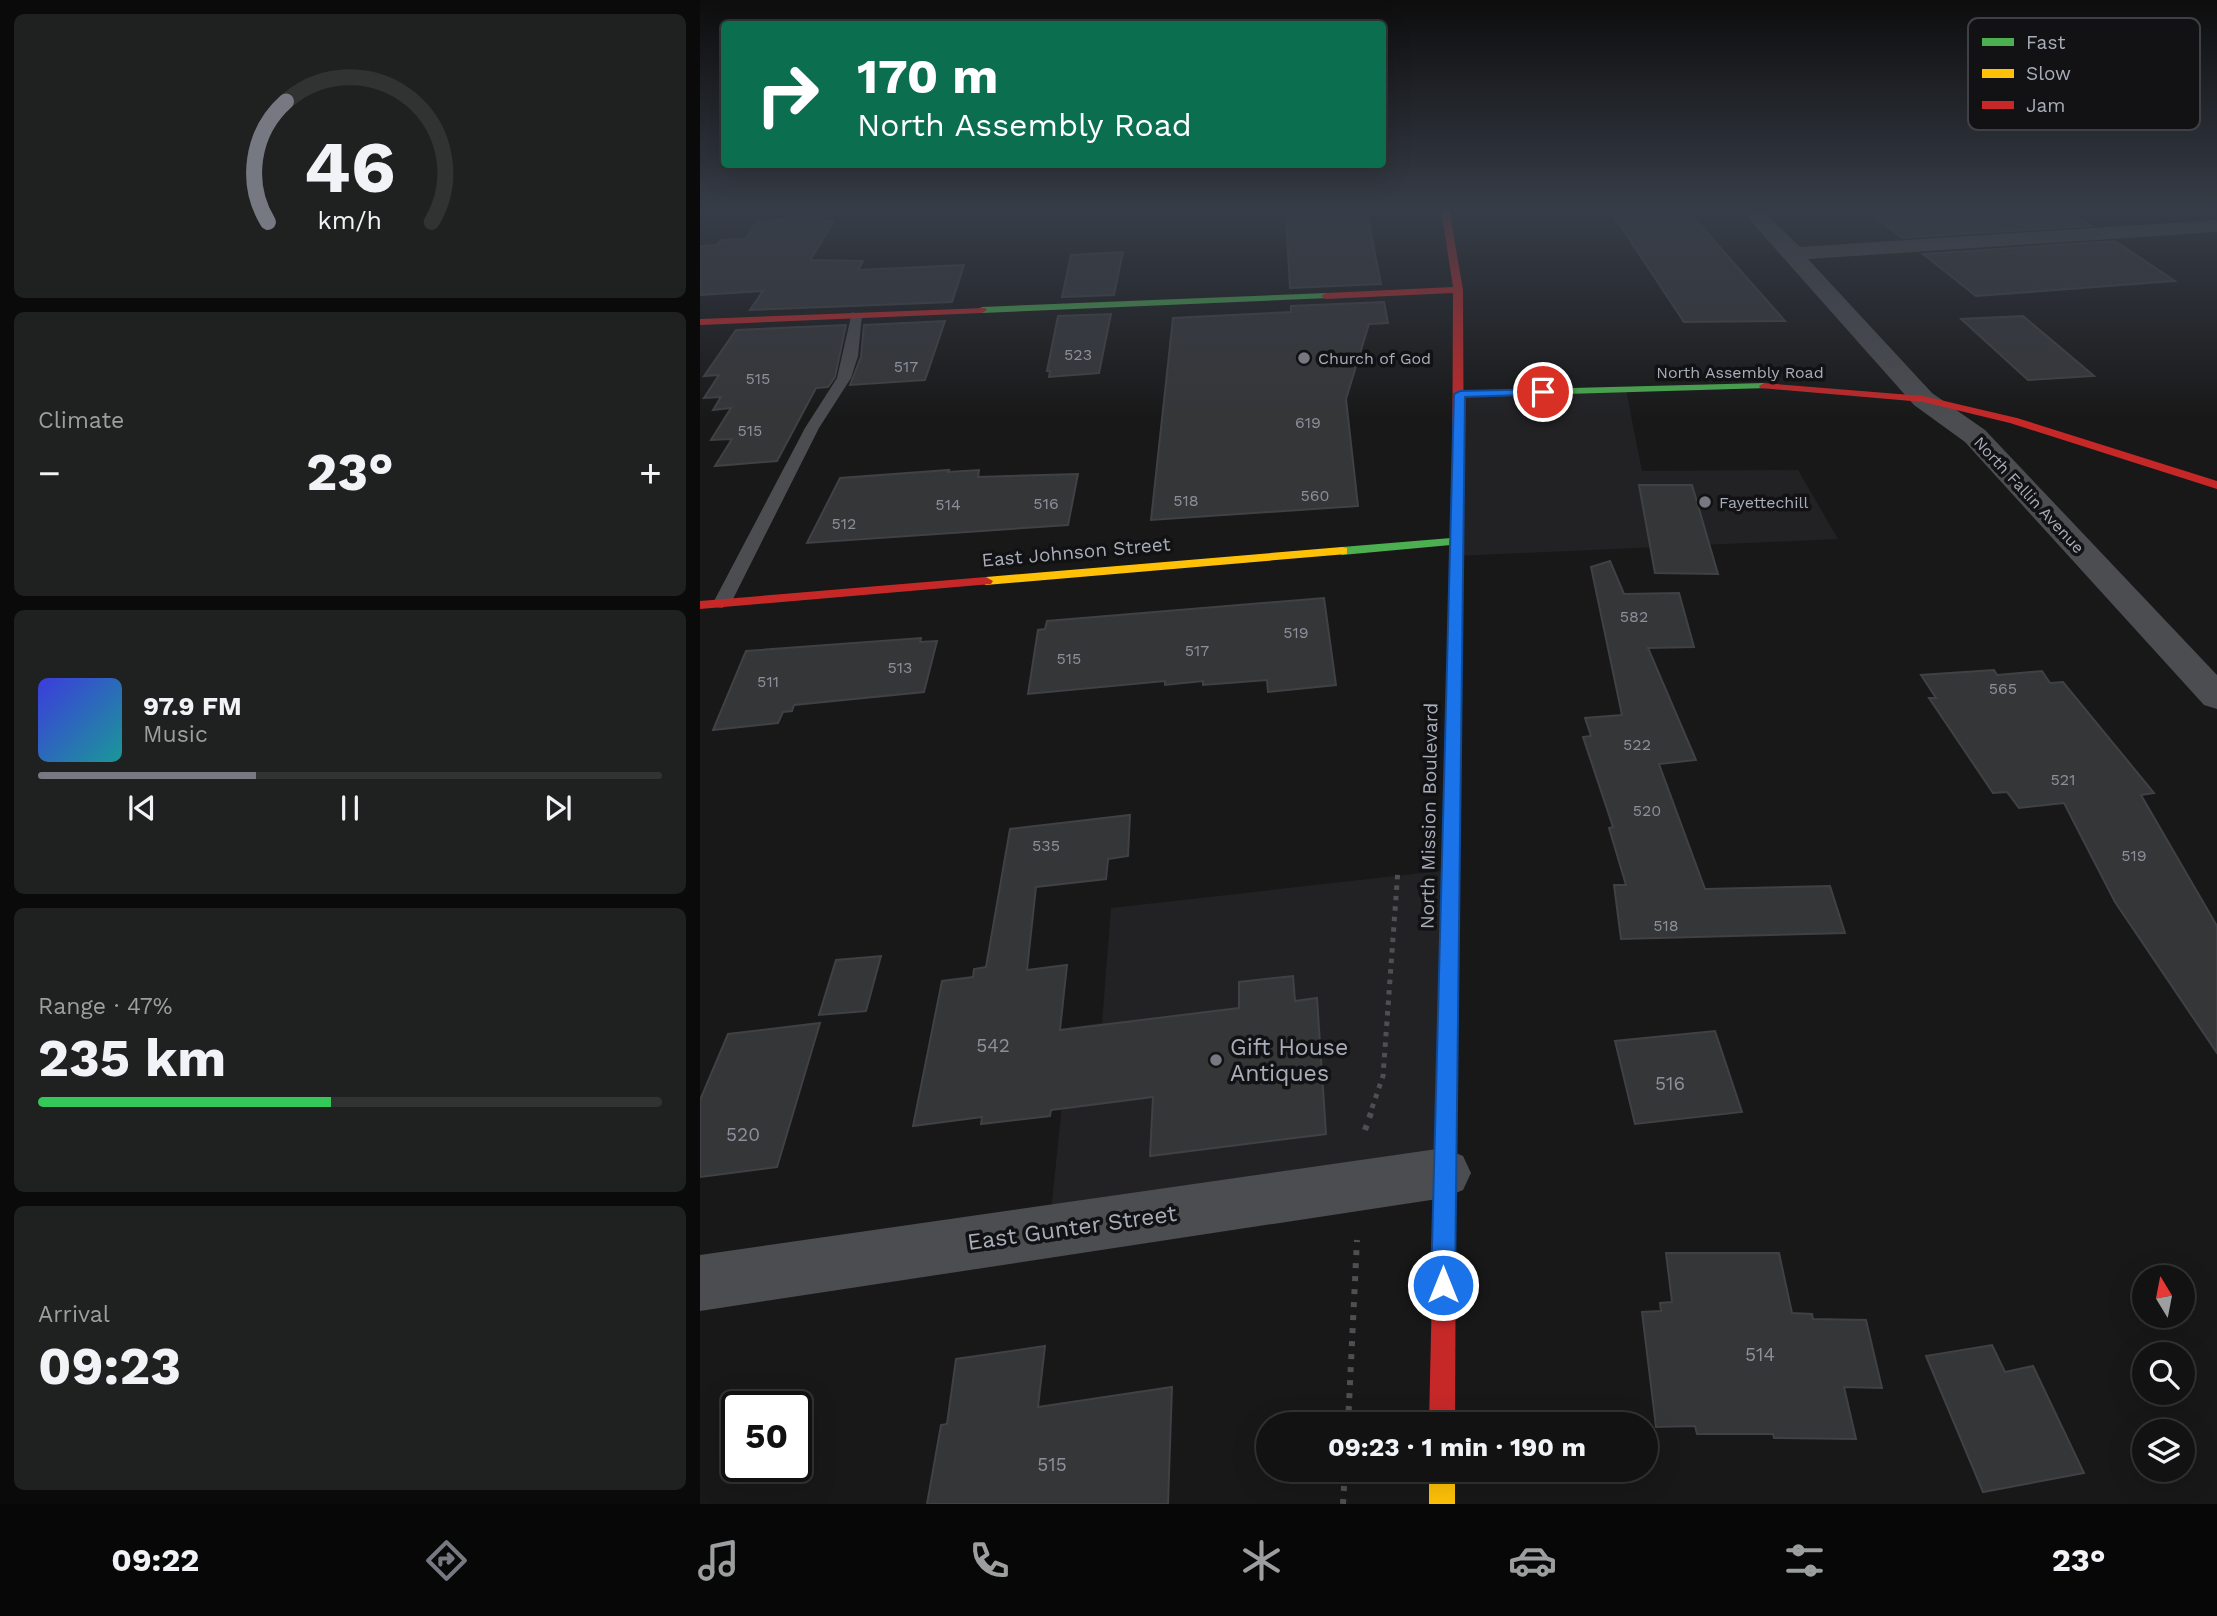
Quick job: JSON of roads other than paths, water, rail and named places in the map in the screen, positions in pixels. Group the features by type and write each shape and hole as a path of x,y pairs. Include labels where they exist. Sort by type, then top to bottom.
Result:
{"street":[{"name":"North Mission Boulevard","path":"1442,1412 1455,541 1460,394 1456,279"},
{"name":"North Fallin Avenue","path":"1812,279 1923,398 1975,436 2217,696"},
{"path":"700,322 1458,290"},
{"name":"North Assembly Road","path":"1460,394 1775,386 1923,398 2013,420 2211,479"},
{"name":"East Johnson Street","path":"700,605 1455,541"},
{"name":"East Gunter Street","path":"700,1283 1444,1173"},
{"path":"1442,1482 1442,1504"}],"lane":[{"path":"722,603 812,428 844,378 851,356 856,315"}],"place":[{"name":"Church of God","path":"1304,358"},
{"name":"Fayettechill","path":"1705,502"},
{"name":"Gift House Antiques","path":"1216,1060"}]}
